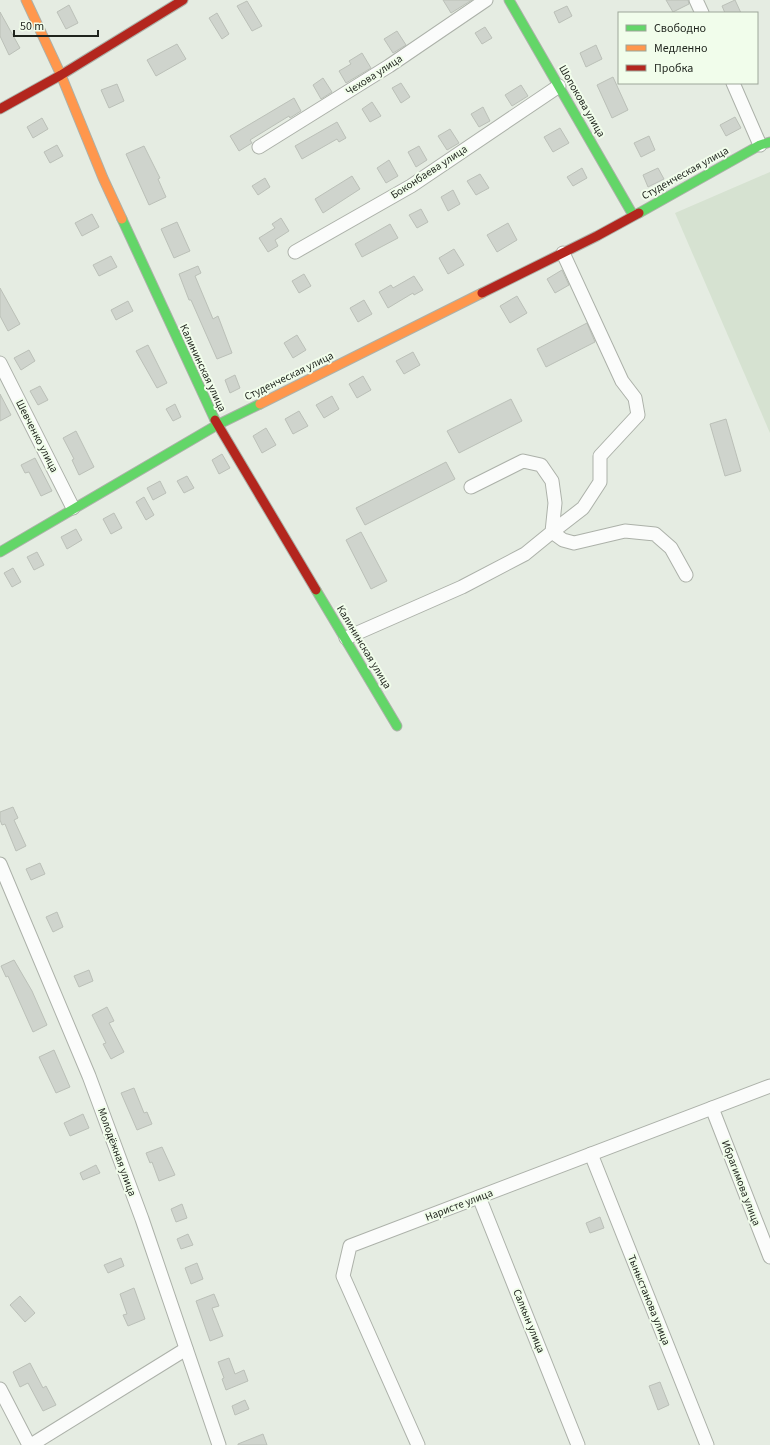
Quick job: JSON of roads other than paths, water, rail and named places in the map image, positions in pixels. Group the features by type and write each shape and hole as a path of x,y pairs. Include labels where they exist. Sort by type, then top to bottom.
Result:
{"street":[{"name":"Калининская улица","path":"26,0 61,74 103,178 217,425 346,638 397,726"},
{"path":"0,109 183,0"},
{"name":"Чехова улица","path":"259,147 390,66 486,0"},
{"name":"Шопокова улица","path":"510,0 633,215"},
{"path":"696,0 702,12"},
{"path":"734,84 765,144"},
{"name":"Боконбаева улица","path":"296,252 411,186 559,86"},
{"name":"Студенческая улица","path":"0,552 217,425 597,236 765,144"},
{"path":"346,638 462,587 525,554 583,508 600,482 600,456 638,415 636,398 622,381 563,253"},
{"name":"Шевченко улица","path":"0,363 73,508"},
{"path":"471,487 523,461 541,465 552,481 555,503 552,532"},
{"path":"552,532 563,540 574,544 625,531 655,534 672,548 686,575"},
{"name":"Молодёжная улица","path":"0,864 89,1076 142,1219 219,1445"},
{"name":"Наристе улица","path":"418,1445 343,1276 350,1246 770,1086"},
{"name":"Ибрагимова улица","path":"712,1108 770,1257"},
{"name":"Тыныстанова улица","path":"591,1154 708,1445"},
{"name":"Салкын улица","path":"479,1197 578,1445"},
{"path":"0,1388 30,1445 186,1349"}]}
